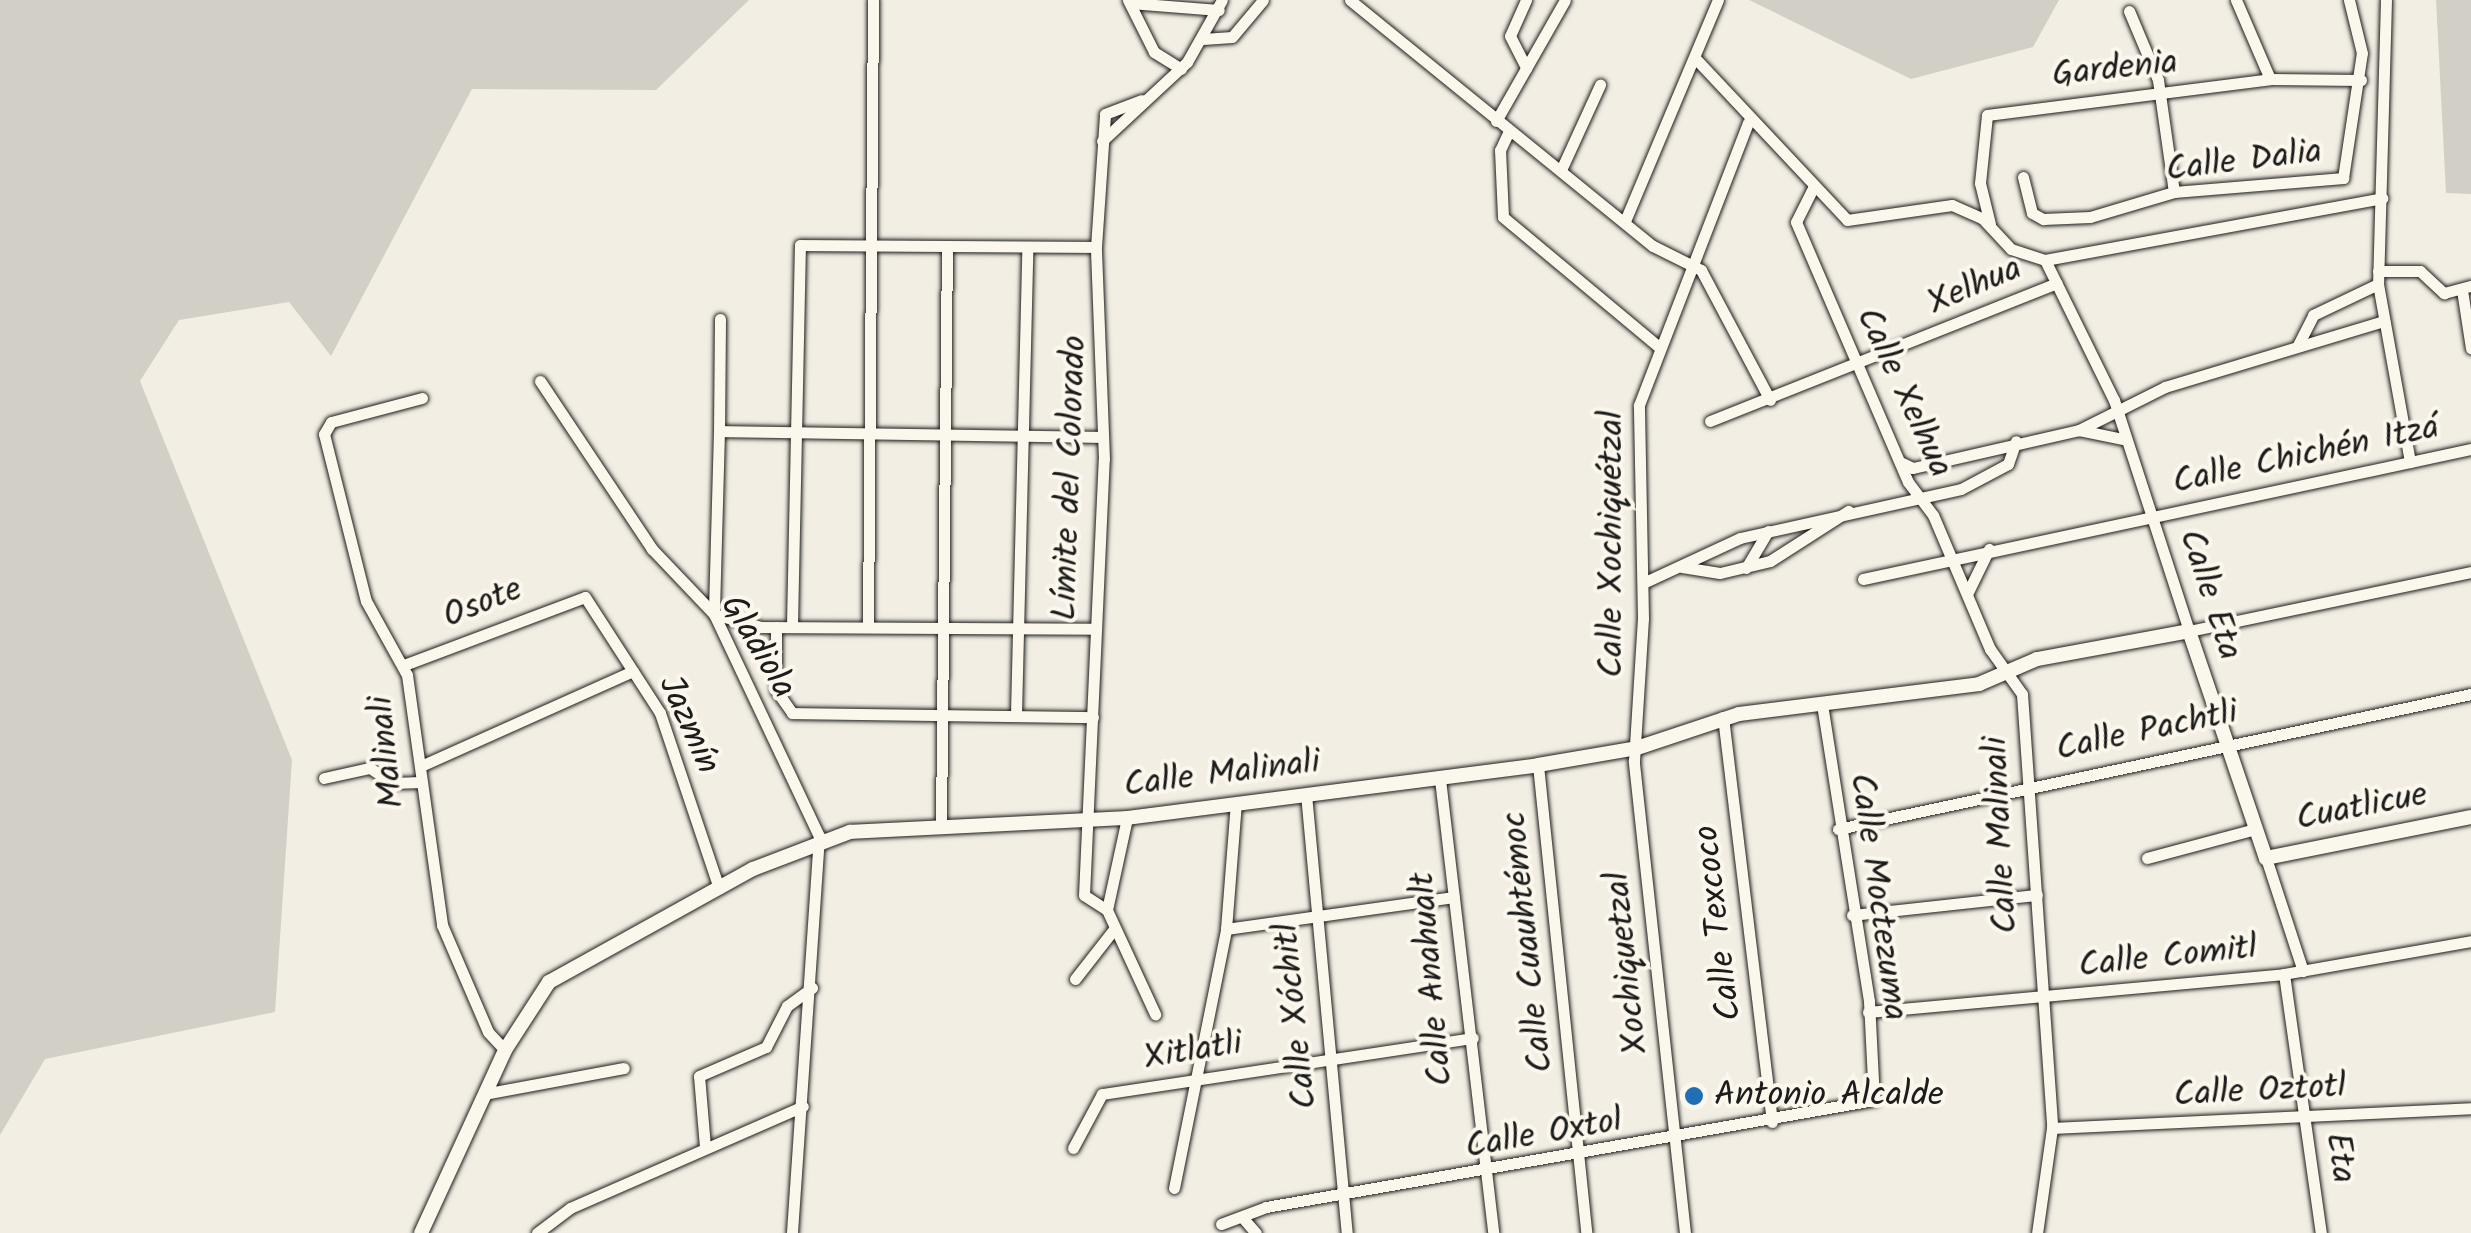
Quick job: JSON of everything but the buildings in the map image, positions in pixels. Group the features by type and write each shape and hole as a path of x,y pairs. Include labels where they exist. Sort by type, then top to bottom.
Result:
{"street":[{"path":"868,626 876,247 873,0"},
{"path":"1203,39 1232,37 1263,0"},
{"path":"1350,0 1508,133 1625,222 1704,275 1770,400"},
{"path":"1526,0 1510,36 1526,68"},
{"path":"1496,120 1565,0"},
{"path":"1625,222 1718,0"},
{"path":"2236,0 2270,79"},
{"path":"2349,0 2361,80"},
{"path":"2386,0 2378,278 2410,462"},
{"path":"1129,1 1220,5 1203,39 1181,69 1154,52 1129,1"},
{"path":"2129,11 2160,90 2174,192"},
{"path":"1696,58 1748,122 1814,186"},
{"name":"Límite del Colorado","path":"1107,910 1084,897 1106,344 1096,247 1102,141 1109,108 1141,100 1181,69"},
{"name":"Gardenia","path":"1990,224 1980,182 1987,115 2270,79 2361,80"},
{"name":"Calle Dalia","path":"2023,177 2032,213 2043,219 2174,192 2343,178 2361,80"},
{"path":"1561,170 1600,85"},
{"name":"Calle Xochiquétzal","path":"1637,748 1644,583 1639,405 1748,122"},
{"path":"1508,133 1500,150 1503,217 1659,347"},
{"name":"Calle Eta","path":"1814,186 1851,222 1943,204 1990,224 2011,249 2035,251 2046,260 2118,411 2123,439 2303,971"},
{"name":"Calle Xelhua","path":"1814,186 1796,222 1900,462 1953,556 2007,674"},
{"path":"2046,260 2382,198"},
{"path":"792,625 798,249 809,242 876,247 1096,247"},
{"path":"941,826 947,248"},
{"path":"1016,714 1026,249"},
{"path":"2298,345 2313,316 2378,278 2420,271 2444,293 2466,288 2471,348"},
{"name":"Xelhua","path":"1710,421 1859,365 2057,283"},
{"path":"720,319 714,614 776,627 1093,629"},
{"path":"1900,462 1913,468 2016,441 2079,430 2118,411 2298,345 2384,321"},
{"name":"Gladiola","path":"540,381 614,498 714,614 770,723 821,844"},
{"name":"Malinali","path":"422,398 324,430 366,601 404,665 423,765 421,782 442,926 488,1032 505,1050"},
{"path":"2079,430 2123,439"},
{"path":"719,431 1100,437"},
{"path":"1644,583 1768,531 1993,474 2016,441"},
{"name":"Calle Chichén Itzá","path":"1862,579 1953,556 2471,449"},
{"path":"1682,568 1746,568 1792,550 1848,511"},
{"path":"1746,568 1768,531"},
{"path":"1968,592 1989,549"},
{"name":"Calle Malinali","path":"421,1233 489,1093 505,1050 549,982 719,888 850,832 1127,818 1538,765 1637,748 1723,717 2007,674 2471,572"},
{"name":"Osote","path":"404,665 582,595"},
{"name":"Jazmín","path":"582,595 660,713 719,888"},
{"path":"776,627 775,685 786,710"},
{"path":"423,765 634,671"},
{"name":"Calle Malinali","path":"2007,674 2022,694 2037,896 2040,998 2052,1128 2037,1233"},
{"name":"Calle Pachtli","path":"1838,829 2471,694"},
{"name":"Calle Moctezuma","path":"1822,702 1877,1098"},
{"path":"770,723 786,710 1093,717"},
{"name":"Calle Texcoco","path":"1723,717 1772,1122"},
{"name":"Xochiquetzal","path":"1637,748 1684,1233"},
{"name":"Calle Cuauhtémoc","path":"1538,765 1586,1233"},
{"path":"324,778 370,768 392,783 421,782"},
{"name":"Calle Anahualt","path":"1440,779 1493,1233"},
{"name":"Calle Xóchitl","path":"1306,794 1326,1059 1347,1233"},
{"path":"1174,1188 1226,929 1236,804"},
{"path":"1127,818 1107,910 1155,1014"},
{"name":"Cuatlicue","path":"2266,858 2471,818"},
{"path":"2147,858 2255,829"},
{"path":"792,1233 821,844"},
{"path":"1852,915 2037,896"},
{"path":"1226,929 1315,920 1454,897"},
{"path":"1075,979 1114,929"},
{"name":"Calle Comitl","path":"1868,1012 2284,974 2471,940"},
{"name":"Eta","path":"2284,974 2321,1233"},
{"path":"705,1147 699,1076 766,1047 788,1006 812,988"},
{"name":"Xitlatli","path":"1073,1148 1102,1094 1473,1038"},
{"path":"489,1093 624,1068"},
{"name":"Calle Oxtol","path":"1221,1224 1344,1196 1579,1159 1877,1098"},
{"path":"537,1233 570,1208 803,1106"},
{"name":"Calle Oztotl","path":"2052,1128 2471,1108"},
{"path":"1242,1217 1256,1233"}],"shaded area":[{"path":"0,0 749,0 656,90 472,89 331,356 289,302 179,320 140,381 292,760 275,1012 45,1059 0,1135"},
{"path":"1749,0 2059,0 2033,47 1911,79"},
{"path":"2436,0 2471,0 2471,194 2446,193"}],"place":[{"name":"Antonio Alcalde","path":"1694,1096"}]}
